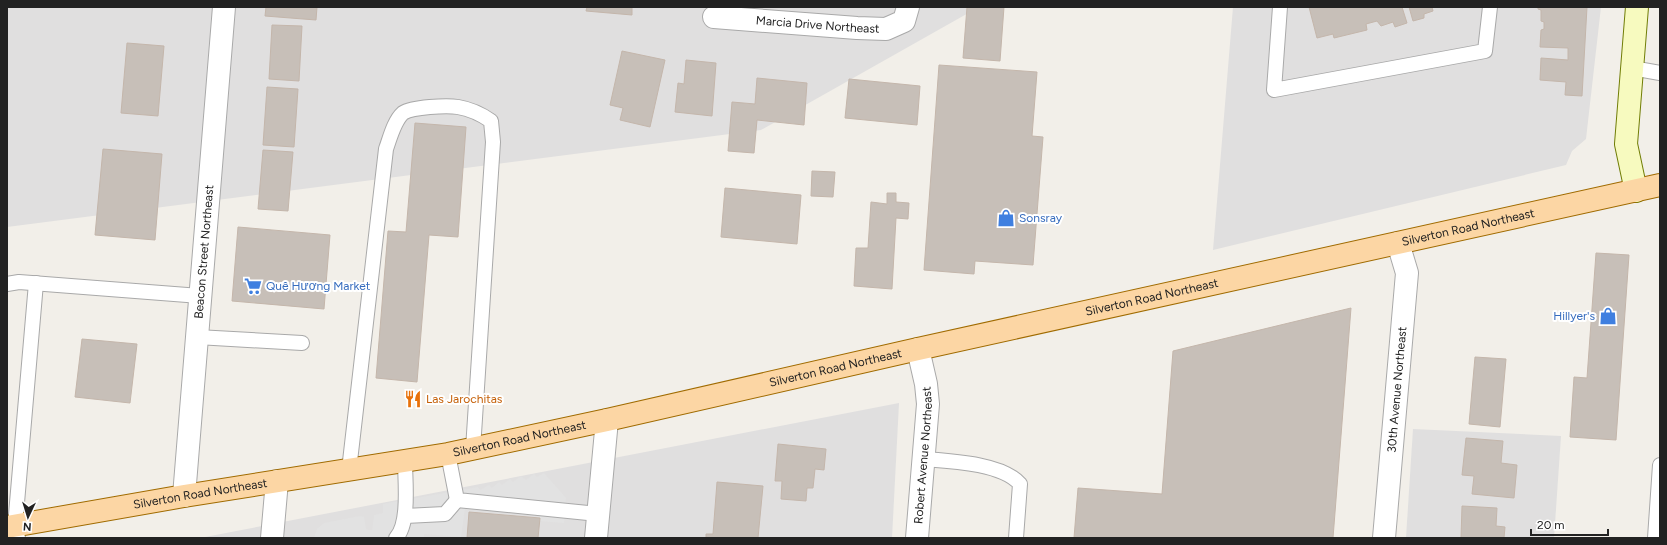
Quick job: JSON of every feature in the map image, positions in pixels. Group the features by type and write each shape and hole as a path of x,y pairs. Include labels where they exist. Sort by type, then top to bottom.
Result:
{"main road":[{"name":"Silverton Road Northeast","path":"13,530 184,496 473,449 1660,185"}],"street":[{"name":"Beacon Street Northeast","path":"184,496 224,7"},
{"name":"Marcia Drive Northeast","path":"714,17 857,28 886,28 904,21 908,7"},
{"path":"1636,191 1626,144 1637,7"},
{"name":"30th Avenue Northeast","path":"1384,538 1407,273 1398,243"},
{"name":"Robert Avenue Northeast","path":"917,538 928,404 926,384 918,349"},
{"path":"596,538 607,420"},
{"path":"272,538 277,481"}],"lane":[{"path":"1280,7 1274,90 1485,51 1490,7"},
{"path":"1632,68 1660,73"},
{"path":"349,470 386,149 395,126 403,113 417,108 458,107 480,113 491,121 493,142 473,449"},
{"path":"7,284 19,282 36,283 200,296"},
{"path":"13,530 36,283"},
{"path":"197,337 302,343"},
{"path":"448,454 457,500"},
{"path":"923,459 964,463 1002,471 1016,480 1020,484 1016,538"},
{"path":"396,538 401,533 405,516 405,461"},
{"path":"1655,538 1660,465"},
{"path":"457,500 598,514"},
{"path":"405,516 445,514 457,500"}],"shaded area":[{"path":"7,7 979,7 761,130 7,227"},
{"path":"1233,7 1601,7 1586,139 1572,151 1566,165 1213,250"},
{"path":"899,403 892,538 200,538"},
{"path":"1413,429 1561,436 1554,538 1406,538"},
{"path":"544,473 566,498 564,523 539,521 540,514 465,508 461,537 424,534 424,538 314,538 317,529 324,523 360,516 364,517 366,529 372,530 374,515 383,513 383,504 478,487 480,490 489,485 492,488 499,482 502,485 510,479 513,482 521,476 526,480 534,474 537,477"}],"building":[{"path":"266,7 317,7 316,20 265,16"},
{"path":"587,7 632,7 632,15 586,11"},
{"path":"967,7 1004,7 1000,61 963,58"},
{"path":"1309,7 1402,7 1407,23 1395,27 1393,22 1381,26 1377,21 1366,24 1367,30 1334,38 1333,34 1317,38"},
{"path":"1409,7 1432,7 1433,11 1424,14 1424,18 1413,21"},
{"path":"1538,7 1587,7 1582,96 1565,95 1566,82 1540,80 1541,58 1568,60 1568,48 1540,47 1541,30 1544,29 1544,22 1541,21 1541,10 1538,9"},
{"path":"272,25 302,26 299,81 269,79"},
{"path":"127,43 164,46 158,116 121,113"},
{"path":"622,51 665,60 650,127 620,120 623,108 610,105"},
{"path":"686,60 716,63 712,116 675,112 678,83 684,84"},
{"path":"939,65 1037,72 1032,136 1043,137 1033,265 975,261 974,274 924,270"},
{"path":"757,78 807,83 804,125 757,120 754,153 728,151 732,102 755,104"},
{"path":"849,79 920,86 917,125 845,118"},
{"path":"267,87 298,89 294,147 263,145"},
{"path":"415,123 466,127 458,237 429,235 417,382 376,378 388,231 406,232"},
{"path":"103,149 162,154 155,240 95,235"},
{"path":"263,150 293,152 288,211 258,209"},
{"path":"812,171 835,172 833,197 811,196"},
{"path":"725,188 801,195 797,244 721,237"},
{"path":"887,193 896,193 896,202 909,203 908,219 896,218 892,289 854,286 856,248 868,248 871,202 887,204"},
{"path":"238,227 330,235 324,309 232,301"},
{"name":"Hillyer's","path":"1596,253 1629,255 1616,440 1570,437 1574,377 1587,378"},
{"path":"1351,308 1333,538 1074,538 1078,488 1162,494 1173,351"},
{"path":"82,339 137,344 130,403 75,397"},
{"path":"1475,357 1506,359 1500,427 1469,424"},
{"path":"1466,438 1503,441 1501,463 1517,465 1514,498 1472,494 1474,476 1462,475"},
{"path":"778,444 826,449 824,470 815,469 813,488 807,488 806,501 781,499 782,481 775,481"},
{"path":"717,482 763,486 758,538 706,538 706,534 713,534"},
{"path":"1462,506 1497,508 1496,526 1505,527 1504,538 1461,538"},
{"path":"469,512 540,518 538,538 467,538"}],"place":[{"name":"Sonsray","path":"1006,218"},
{"name":"Quê Hương Market","path":"253,286"},
{"name":"Hillyer's","path":"1608,316"},
{"name":"Las Jarochitas","path":"413,399"}]}
